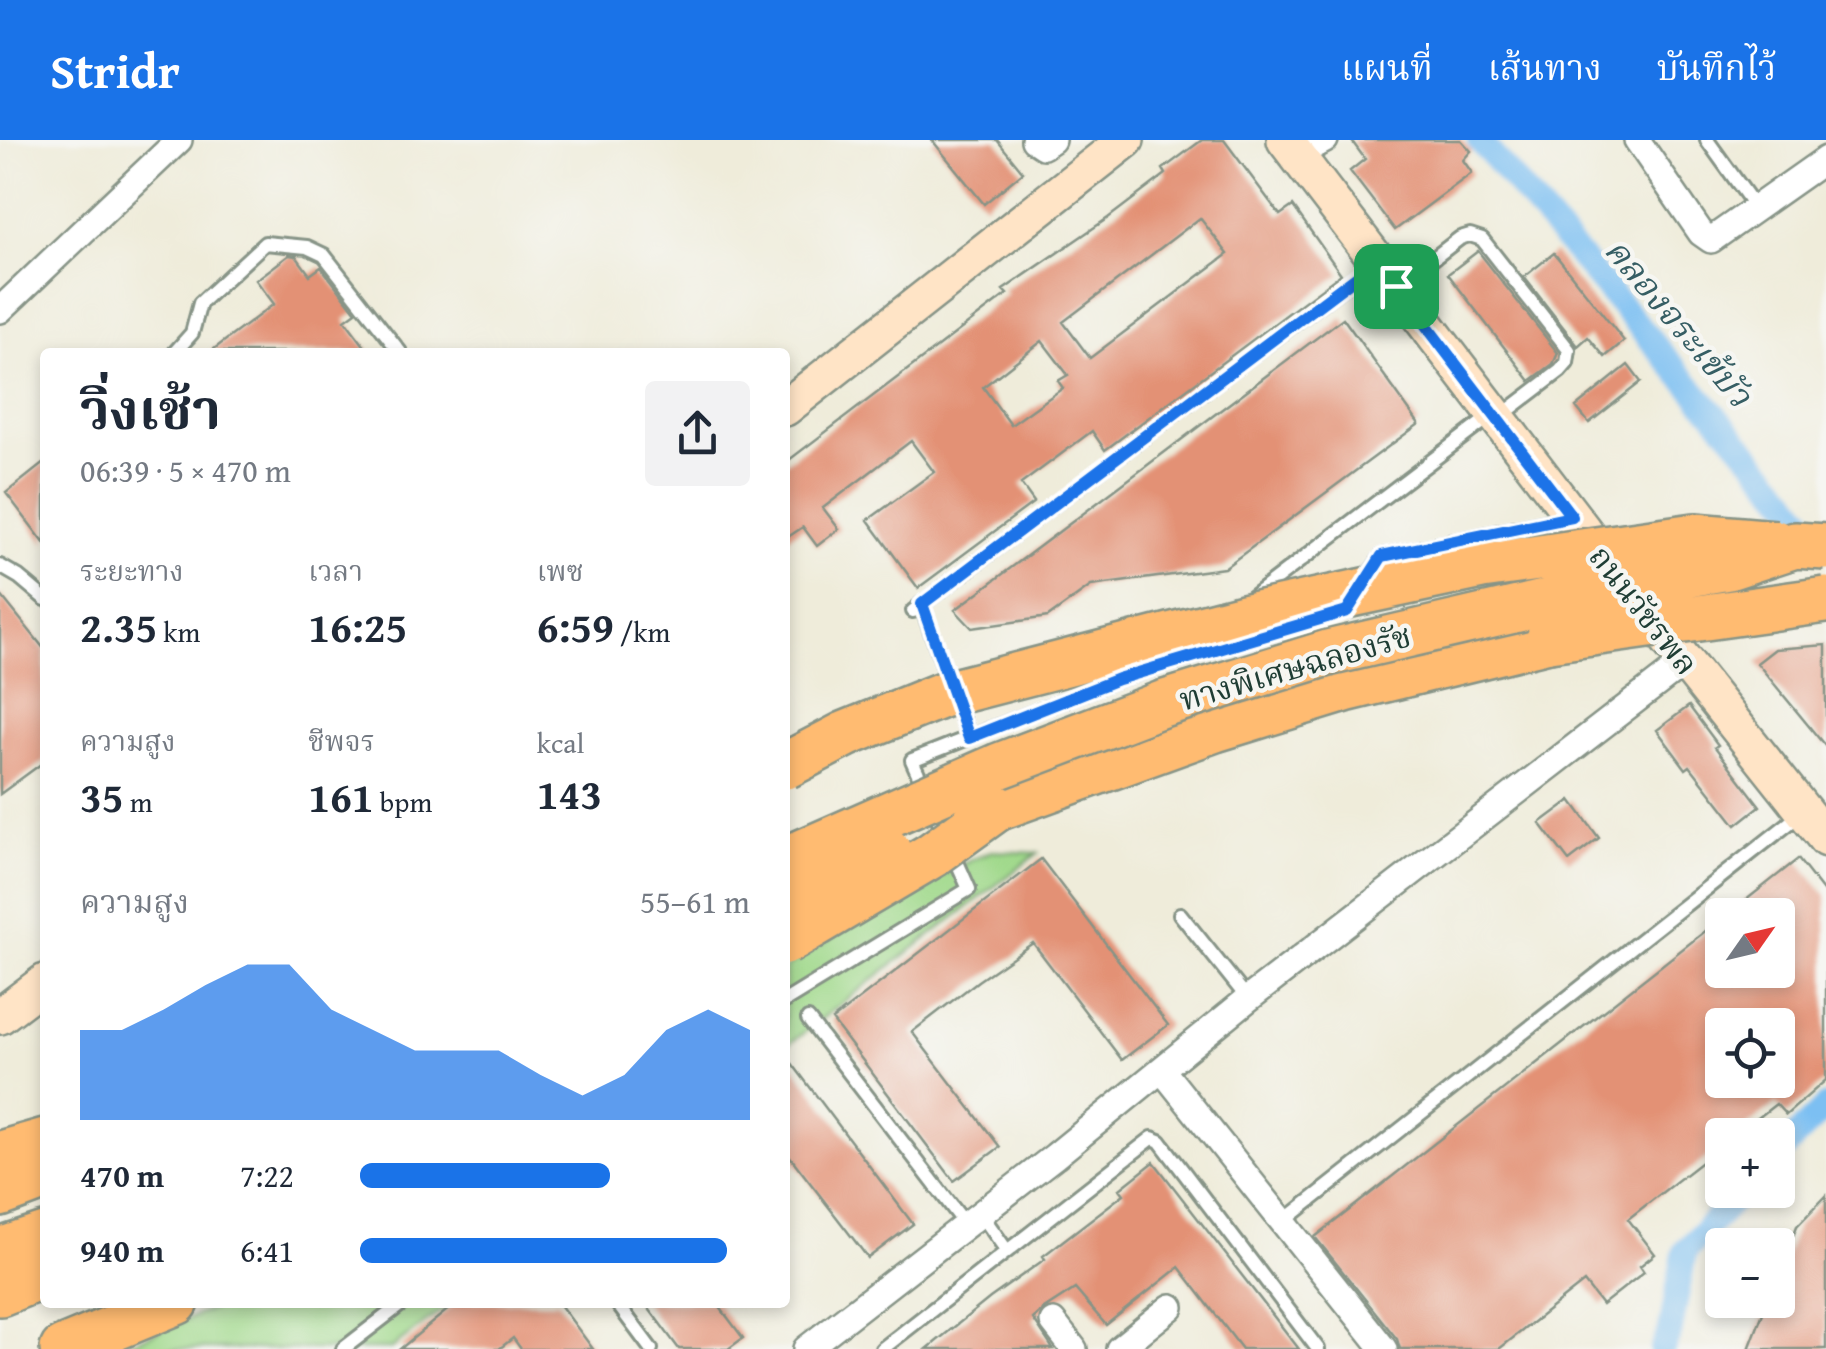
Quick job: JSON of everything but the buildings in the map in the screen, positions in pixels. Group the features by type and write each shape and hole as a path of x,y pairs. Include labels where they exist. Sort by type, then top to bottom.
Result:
{"highway":[{"path":"790,763 846,734 942,695 1243,617 1482,566 1694,536 1810,546"},
{"name":"ทางพิเศษฉลองรัช","path":"790,858 999,766 1162,704 1328,653 1613,587 1728,568 1810,546"},
{"name":"ทางพิเศษฉลองรัช","path":"790,898 896,847 997,808 1215,729 1345,689 1549,639 1826,600"},
{"path":"790,939 932,855 997,808"},
{"path":"0,1154 40,1142"},
{"path":"0,1194 40,1179"},
{"path":"0,1251 40,1238"},
{"path":"0,1293 40,1278"},
{"path":"63,1349 162,1308"}],"main road":[{"path":"790,404 1126,140"},
{"name":"ถนนวัชรพล","path":"1302,145 1387,274 1684,662 1826,839"},
{"path":"0,1016 40,986"}],"street":[{"path":"0,310 179,140"},
{"path":"1034,140 1043,146 1052,140"},
{"path":"1637,140 1707,239 1714,239 1826,159"},
{"path":"806,1349 1248,999 1684,662"},
{"path":"1162,1070 1384,1349"},
{"path":"1120,1349 1171,1307"},
{"path":"1052,1322 1074,1349"}],"lane":[{"path":"1707,140 1756,208"},
{"path":"969,738 917,608 1387,274 1470,234 1482,239 1569,350 1567,363 1251,598"},
{"path":"179,348 192,333 200,303 266,243 307,247 324,256 397,348"},
{"path":"1347,611 1382,556 1572,517"},
{"path":"0,566 40,594"},
{"path":"790,997 969,889 912,760 1118,679 1290,628"},
{"path":"1283,1222 1804,812"},
{"path":"1180,914 1248,999"},
{"path":"808,1019 973,1220 1008,1251"},
{"path":"882,1349 1152,1138 1160,1141 1318,1349"},
{"path":"342,1349 396,1308"},
{"path":"620,1308 651,1349"}],"green space":[{"path":"991,851 1038,853 790,1043 790,965 893,898"},
{"path":"214,1308 444,1308 391,1349 116,1349"}],"waterway":[{"name":"คลองจระเข้บัว","path":"1479,140 1791,503 1825,548"},
{"path":"1795,1137 1826,1107"},
{"path":"1662,1349 1670,1332 1685,1251 1726,1208"}],"route":[{"path":"1377,261 1396,286 1572,517 1382,556 1347,611 1118,679 969,738 922,604 1377,261"}]}
